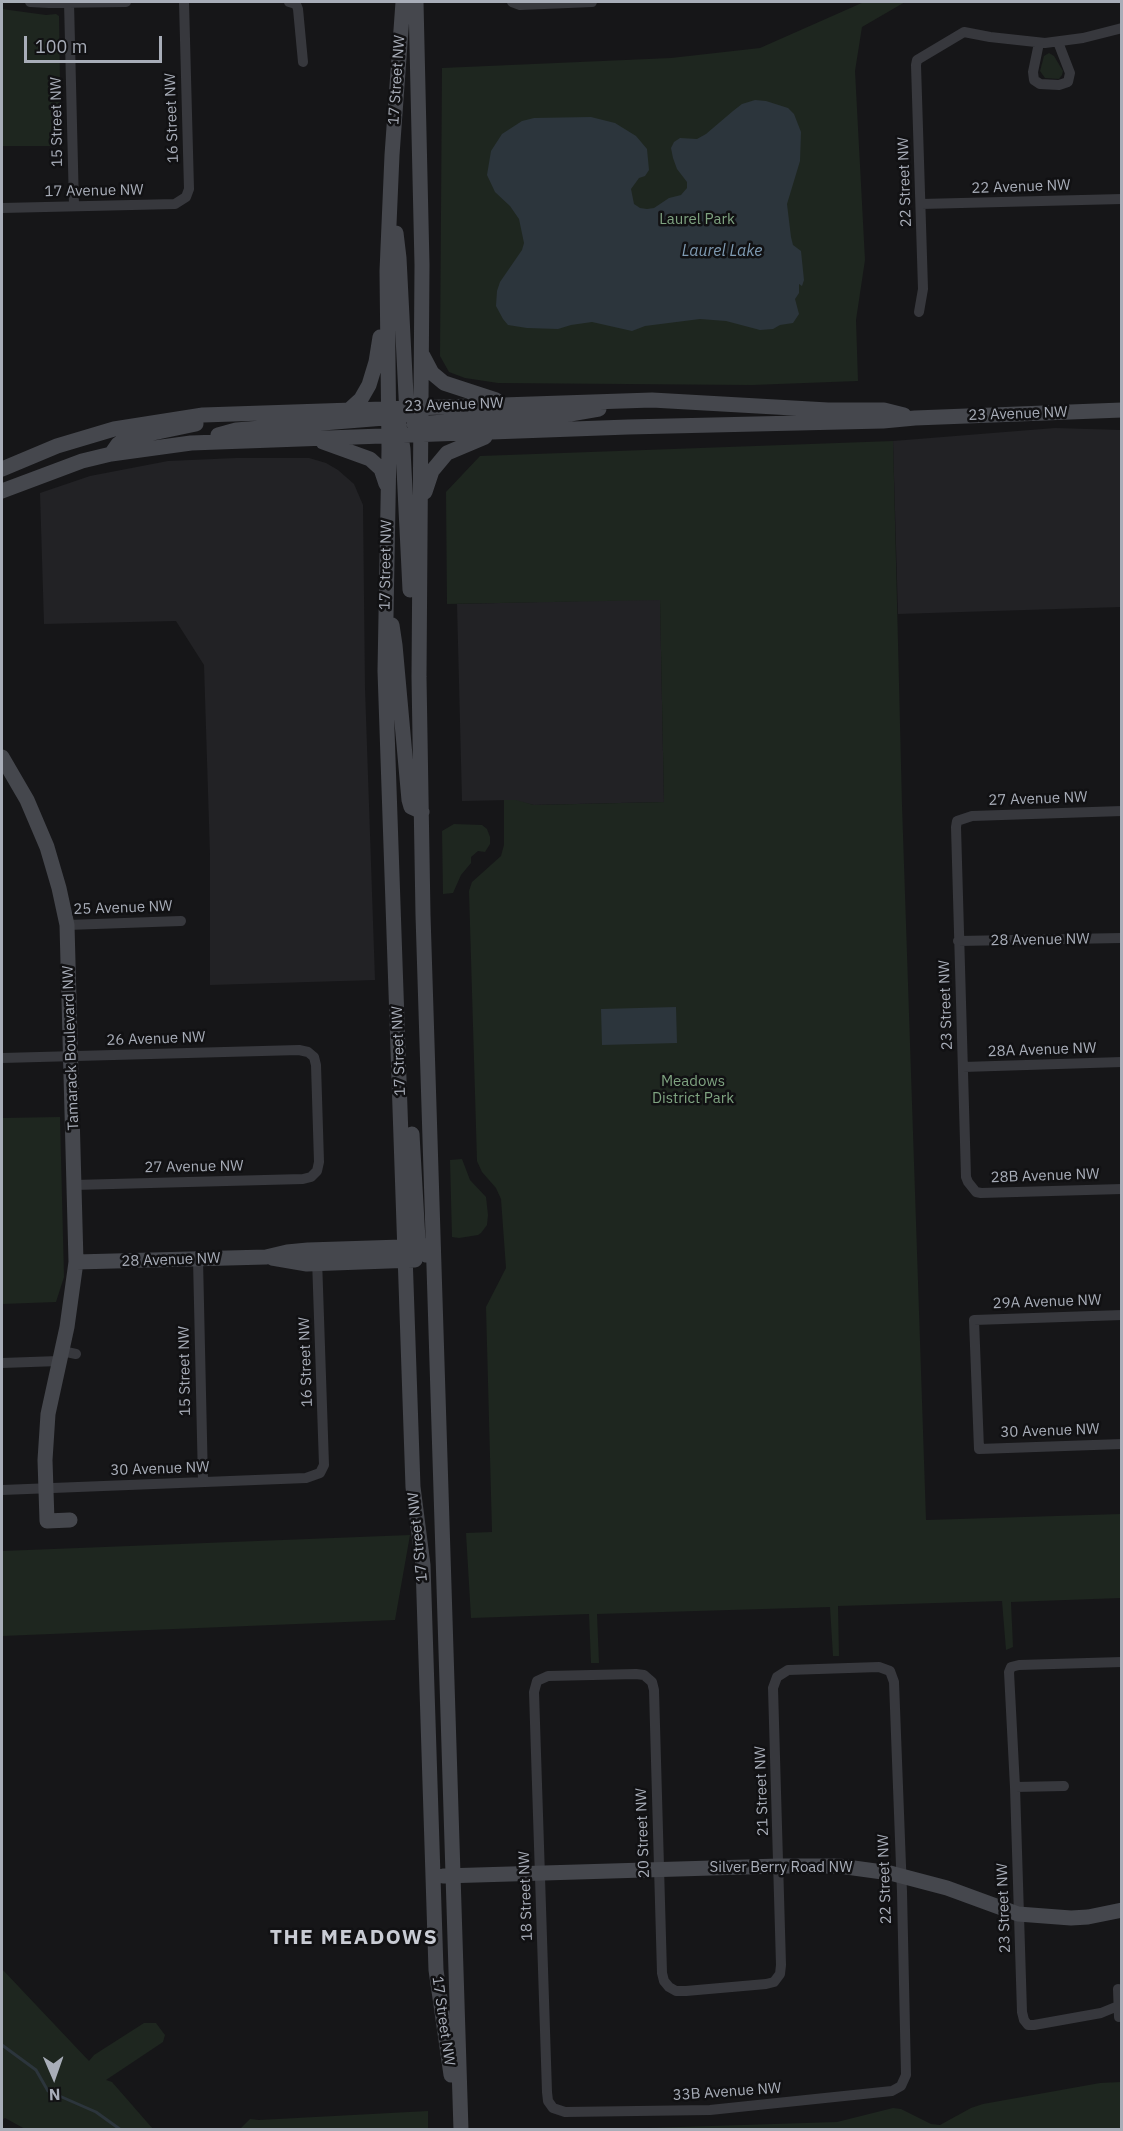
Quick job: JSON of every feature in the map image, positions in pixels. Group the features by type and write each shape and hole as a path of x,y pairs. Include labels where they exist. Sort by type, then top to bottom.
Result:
{"main road":[{"name":"17 Street NW","path":"403,2 390,198 387,298 404,421 420,506 419,661 422,812 420,1251 413,1486 423,1565 439,1997 452,2082 460,2097"},
{"name":"17 Street NW","path":"416,2 421,172 422,354 387,493 385,671 400,1081 410,1108 420,1251 453,1875 461,2130"},
{"path":"390,198 399,258 411,615 419,661"},
{"path":"350,409 361,399 369,385 376,362 387,298"},
{"path":"422,354 432,373 444,383 510,404"},
{"path":"191,443 236,430 570,414 652,400"},
{"name":"23 Avenue NW","path":"2,491 73,464 111,454 191,443 307,438 510,404 652,400 828,410 885,410 915,417"},
{"name":"23 Avenue NW","path":"2,469 77,440 135,424 180,417 239,413 350,409 404,421 511,431 883,421 915,417 1122,410"},
{"path":"111,454 118,444 129,438 239,413"},
{"path":"420,506 432,471 447,453 484,437 511,431"},
{"path":"307,438 344,448 370,459 384,474 387,493"},
{"path":"2,474 29,457"},
{"path":"385,599 395,645 410,804 413,809 422,812"},
{"name":"Tamarack Boulevard NW","path":"2,760 27,800 47,847 67,925 76,1262 66,1355 46,1424 45,1488 46,1521 70,1520"},
{"name":"28 Avenue NW","path":"76,1262 266,1257 289,1262 317,1257 420,1251"},
{"name":"Silver Berry Road NW","path":"433,1876 838,1866 901,1876 947,1888 1018,1914 1071,1918 1122,1910"}],"street":[{"path":"30,2 126,2"},
{"name":"15 Street NW","path":"69,2 74,206"},
{"name":"16 Street NW","path":"184,2 189,189 186,197"},
{"path":"512,2 520,5 592,2"},
{"path":"292,3 298,9 303,62"},
{"path":"1058,42 1070,73 1068,82 1059,85 1040,84 1034,80 1033,72 1039,43 1058,42 1122,28"},
{"name":"22 Street NW","path":"919,312 923,289 917,60 964,32 990,38 1039,43"},
{"name":"17 Avenue NW","path":"2,208 175,204 186,197"},
{"name":"22 Avenue NW","path":"921,204 1122,199"},
{"name":"27 Avenue NW","path":"957,821 972,816 1122,811"},
{"name":"23 Street NW","path":"957,821 958,941 966,1178 972,1187"},
{"name":"25 Avenue NW","path":"67,925 181,921"},
{"name":"28 Avenue NW","path":"958,941 1122,938"},
{"name":"26 Avenue NW","path":"2,1058 299,1050 311,1054 316,1065 319,1162 314,1175"},
{"name":"28A Avenue NW","path":"963,1067 1122,1062"},
{"name":"27 Avenue NW","path":"74,1185 303,1179 314,1175"},
{"name":"28B Avenue NW","path":"972,1187 981,1193 1122,1189"},
{"name":"16 Street NW","path":"317,1257 324,1465 320,1473"},
{"name":"15 Street NW","path":"198,1259 203,1482"},
{"name":"29A Avenue NW","path":"979,1449 974,1320 1122,1315"},
{"path":"2,1363 66,1355"},
{"name":"30 Avenue NW","path":"979,1449 1122,1444"},
{"name":"30 Avenue NW","path":"2,1490 306,1478 320,1473"},
{"name":"23 Street NW","path":"1118,1989 1118,2012 1028,2025 1024,2020 1009,1674 1012,1666 1122,1662"},
{"name":"21 Street NW","path":"669,1987 676,1991 686,1991 766,1984 778,1978 781,1965 773,1688 778,1675 788,1670 835,1668 879,1667 890,1671"},
{"name":"22 Street NW","path":"890,1671 894,1682 901,1876 906,2074 901,2086"},
{"name":"18 Street NW","path":"553,2108 548,2101 547,2091 534,1692 537,1681 548,1677 636,1674 648,1678"},
{"name":"20 Street NW","path":"648,1678 654,1690 662,1973 669,1987"},
{"path":"1015,1787 1064,1786"},
{"name":"33B Avenue NW","path":"553,2108 565,2112 710,2110 892,2091 901,2086"}],"shaded area":[{"path":"1055,428 1121,430 1121,607 898,614 893,441"},
{"path":"309,458 326,463 354,484 363,505 365,688 375,980 210,985 210,855 204,665 176,621 44,624 40,493 90,476 168,461"},
{"path":"660,599 664,802 534,805 510,800 462,801 457,604"}],"green space":[{"name":"Laurel Park","path":"864,2 905,2 862,27 855,71 865,260 856,320 858,381 752,385 498,383 465,378 449,372 440,356 442,68 671,58 760,48"},
{"path":"2,9 59,16 61,146 2,146"},
{"path":"1049,53 1054,56 1063,71 1059,79 1045,78 1040,71 1044,56"},
{"name":"Meadows District Park","path":"893,441 902,805 926,1520 1121,1514 1121,1598 1011,1602 1013,1647 1006,1650 1002,1601 838,1606 839,1656 833,1656 830,1607 597,1614 599,1663 591,1663 589,1614 471,1618 466,1533 492,1532 486,1307 506,1268 501,1199 477,1161 469,891 472,882 501,856 504,845 504,800 516,800 534,805 664,802 660,600 447,604 446,492 480,456"},
{"path":"454,824 482,825 487,829 490,844 485,852 478,851 471,857 471,863 461,875 453,893 443,894 442,831"},
{"path":"60,1117 64,1277 56,1302 2,1304 2,1118"},
{"path":"462,1159 470,1180 486,1197 488,1215 487,1225 481,1233 459,1238 452,1237 450,1160"},
{"path":"410,1535 395,1620 2,1636 2,1551"},
{"path":"2,1969 89,2061 94,2055 144,2023 156,2023 165,2035 163,2042 106,2080 112,2082 153,2129 25,2129 5,2118 2,2120"},
{"path":"1121,2082 1121,2129 617,2129 837,2122 893,2108 901,2109 931,2124 940,2125 983,2104 1100,2083"},
{"path":"428,2111 428,2129 240,2129 250,2119"}],"water":[{"name":"Laurel Lake","path":"755,100 788,108 794,114 801,132 800,161 787,204 793,245 801,251 804,280 802,286 799,284 799,293 795,299 799,314 793,323 760,330 726,321 700,319 645,326 632,331 592,322 558,329 508,325 496,306 497,291 524,243 519,219 510,206 495,192 487,175 491,151 502,134 522,121 534,118 591,117 615,123 636,136 647,149 649,170 631,189 634,204 647,209 681,195 687,188 687,182 677,169 673,158 671,148 674,142 680,138 697,139 742,104"},
{"path":"676,1007 677,1043 602,1045 601,1009"}],"waterway":[{"path":"2,2045 36,2070 48,2091 96,2112 121,2130"},
{"path":"1076,2130 1118,2130"}],"district":[{"name":"THE MEADOWS","path":"354,1938"}]}
